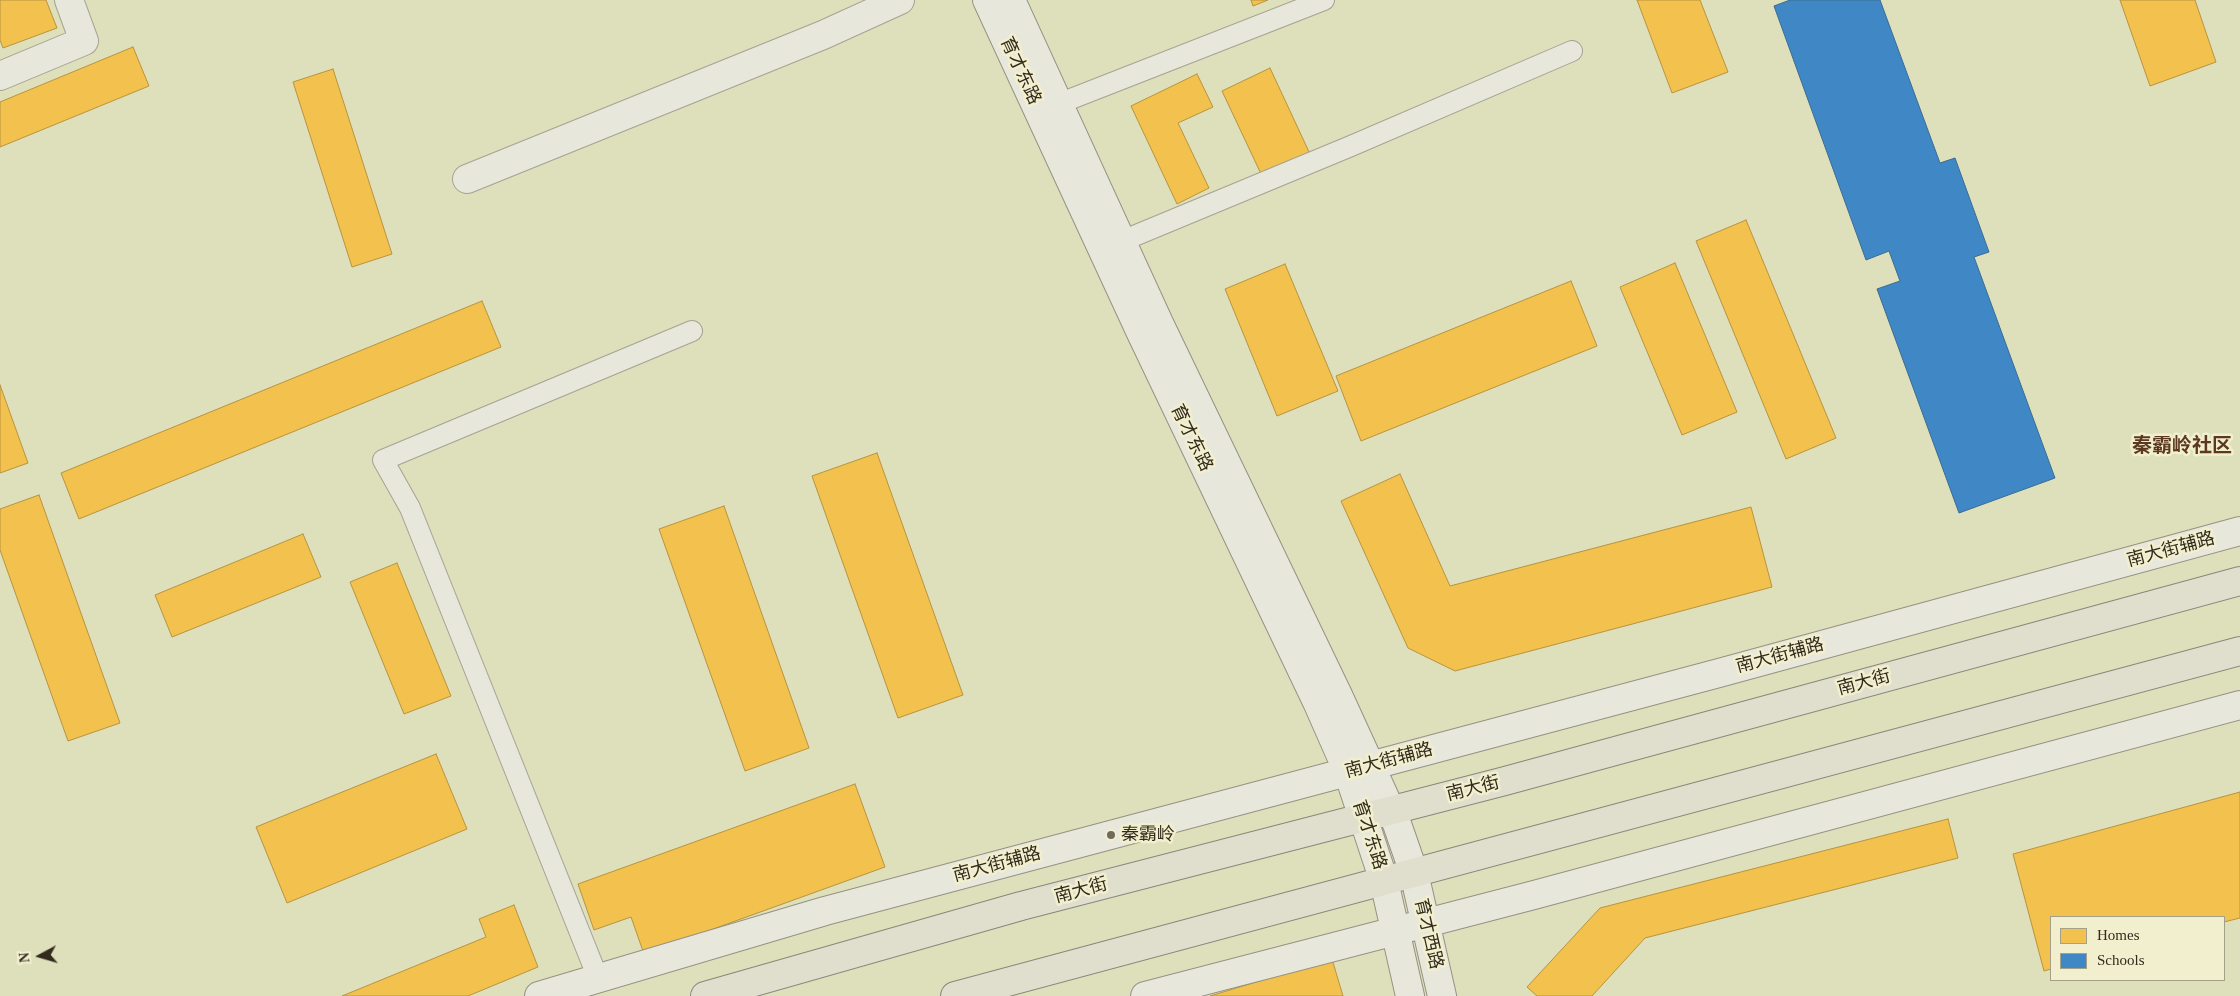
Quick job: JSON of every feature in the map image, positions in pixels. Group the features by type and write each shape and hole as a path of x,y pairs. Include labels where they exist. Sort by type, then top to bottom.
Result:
{"main road":[{"name":"南大街","path":"705,996 1021,906 1505,781 2240,581"},
{"path":"955,996 2240,651"}],"street":[{"path":"0,76 84,41 68,0"},
{"path":"467,179 823,36 900,0"},
{"name":"育才东路","path":"987,0 1140,331 1318,704 1360,769 1391,810 1414,873"},
{"name":"育才东路","path":"1010,0 1122,241 1360,769 1364,817 1384,881"},
{"name":"南大街辅路","path":"539,996 825,911 1360,769 2240,531"},
{"path":"1145,996 1397,932 2240,705"},
{"name":"育才西路","path":"1414,873 1442,996"},
{"name":"育才西路","path":"1384,881 1410,996"}],"lane":[{"path":"1058,104 1324,0"},
{"path":"1122,241 1351,146 1572,51"},
{"path":"598,978 410,508 383,460 692,332"}],"green space":[{"path":"0,0 2240,0 2240,996 0,996"}],"building: Homes":[{"path":"0,0 46,0 57,28 3,48 0,40"},
{"path":"1251,0 1268,0 1253,6"},
{"path":"1637,0 1700,0 1728,72 1672,93"},
{"path":"2120,0 2195,0 2216,62 2150,86"},
{"path":"133,47 149,86 0,147 0,102"},
{"path":"1270,68 1310,154 1262,176 1222,91"},
{"path":"333,69 392,254 352,267 293,82"},
{"path":"1197,74 1213,107 1178,123 1209,188 1177,204 1131,106"},
{"path":"1746,220 1836,438 1786,459 1696,241"},
{"path":"1675,263 1737,412 1682,435 1620,287"},
{"path":"1285,264 1338,391 1277,416 1225,289"},
{"path":"1571,281 1597,346 1361,441 1336,376"},
{"path":"482,301 501,347 79,519 61,473"},
{"path":"0,385 28,463 0,473"},
{"path":"877,453 963,695 898,718 812,476"},
{"path":"1400,474 1450,586 1751,507 1772,587 1455,671 1408,648 1341,501"},
{"path":"39,495 120,723 68,741 0,550 0,509"},
{"path":"724,506 809,748 745,771 659,529"},
{"path":"303,534 321,577 172,637 155,595"},
{"path":"397,563 451,696 404,714 350,582"},
{"path":"436,754 467,829 287,903 256,827"},
{"path":"855,784 885,867 644,954 631,917 594,930 578,884"},
{"path":"2240,792 2240,918 2225,922 2225,916 2050,916 2050,969 2044,971 2013,854"},
{"path":"1948,819 1958,858 1645,938 1592,996 1537,996 1527,987 1600,908"},
{"path":"514,905 538,967 468,996 342,996 486,937 479,919"},
{"path":"1332,959 1343,996 1210,996"}],"building: Schools":[{"path":"1790,0 1880,0 1940,163 1955,158 1989,252 1974,257 2055,478 1959,513 1877,289 1900,281 1889,251 1866,260 1774,6"}],"place":[{"name":"秦霸岭","path":"1111,835"}],"district":[{"name":"秦霸岭社区","path":"2182,447"}]}
